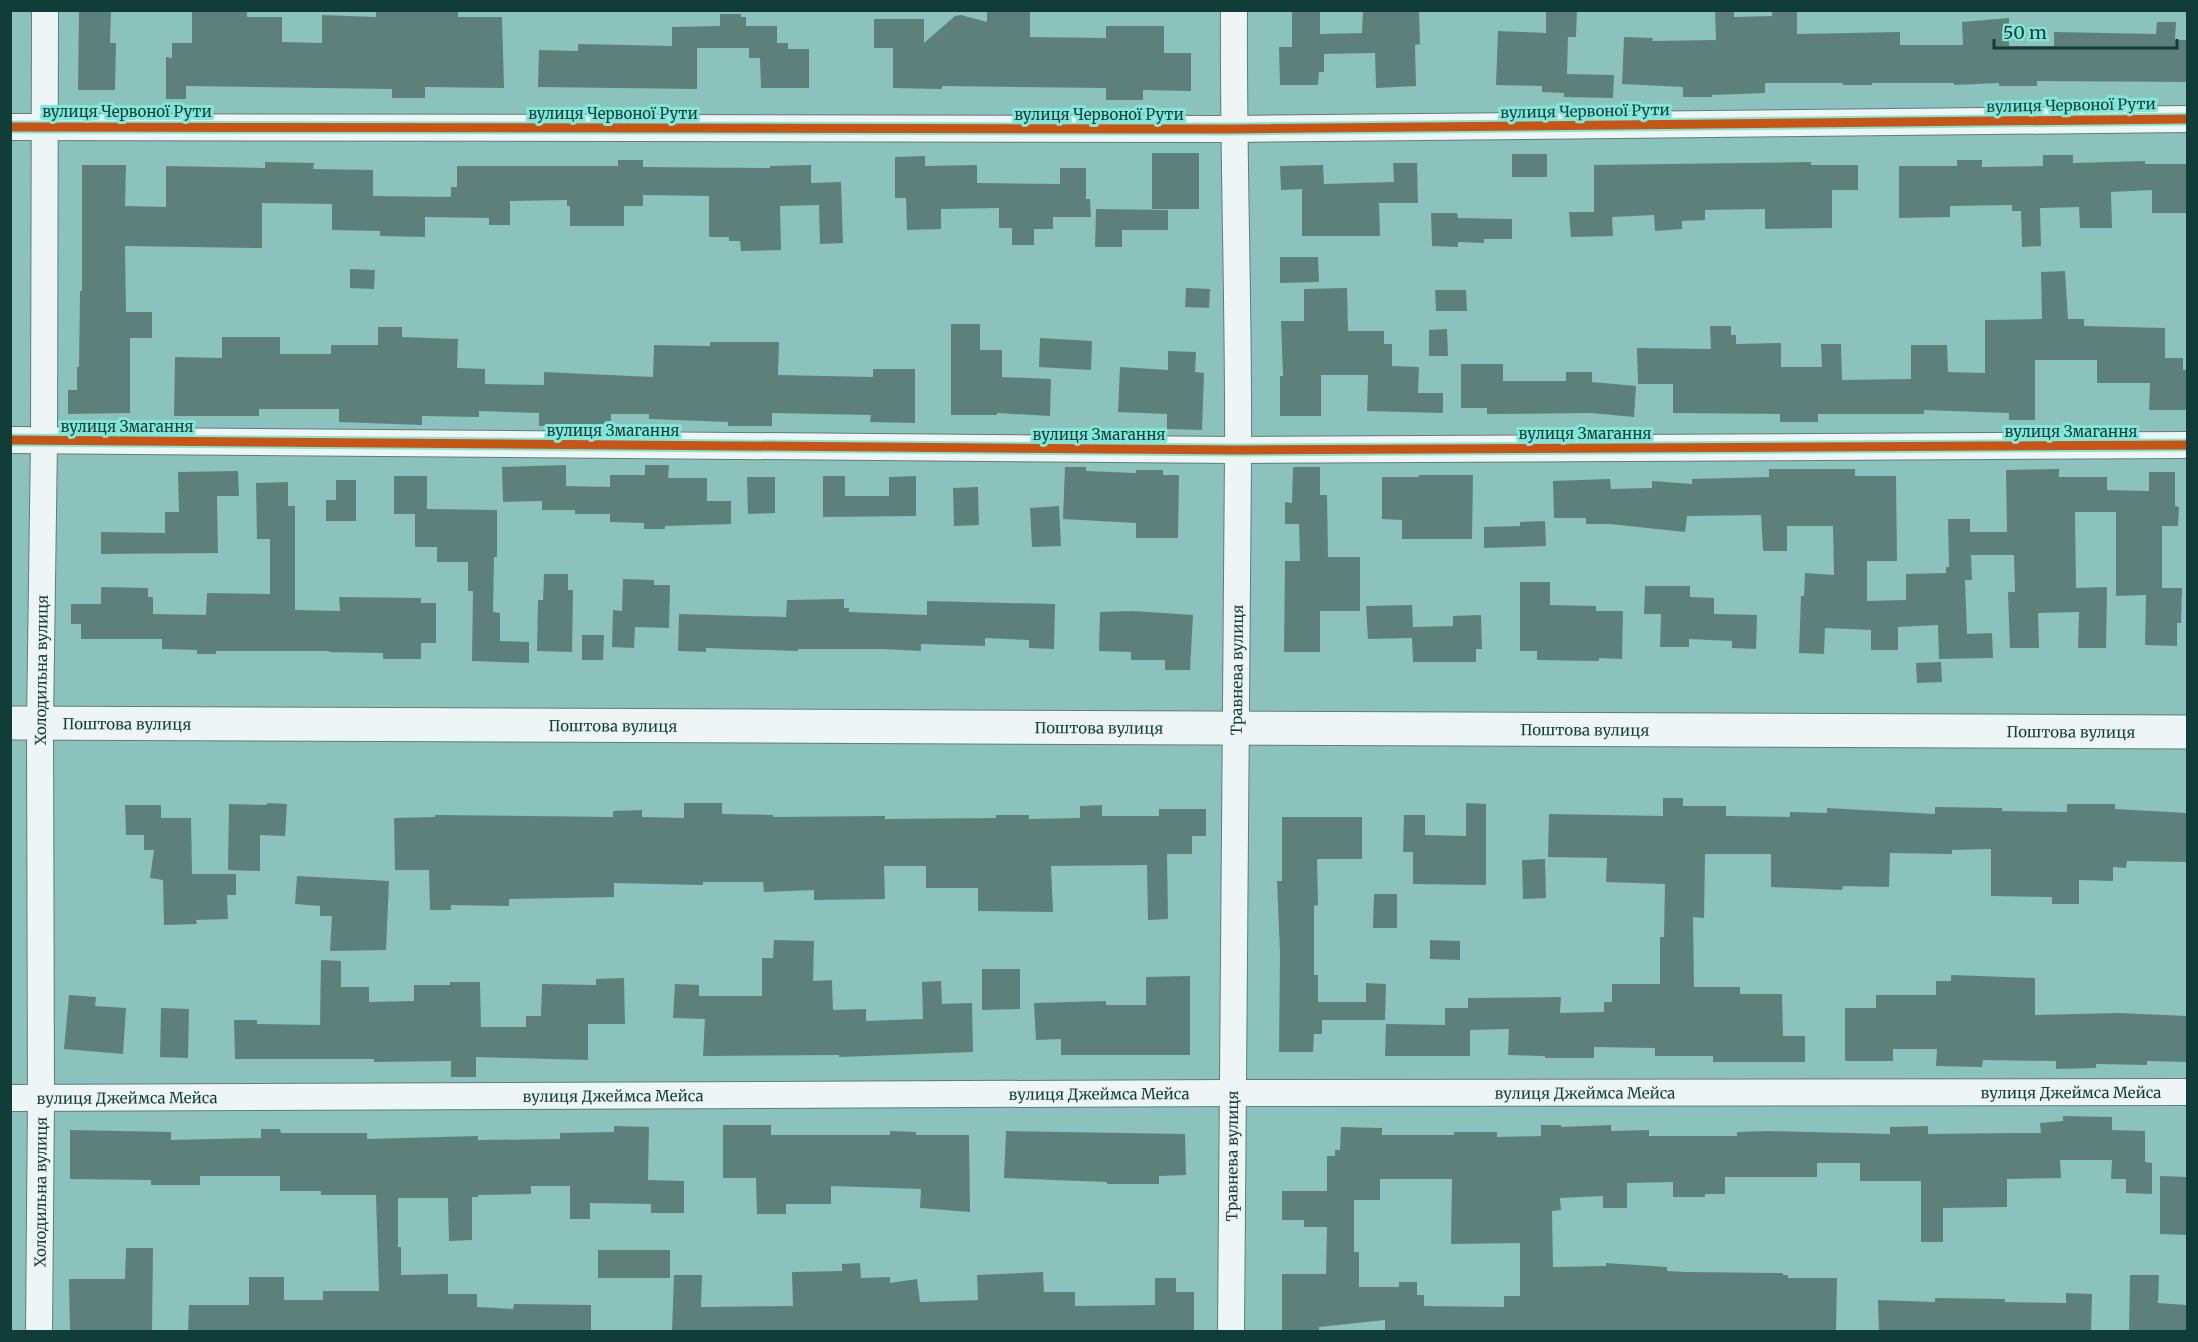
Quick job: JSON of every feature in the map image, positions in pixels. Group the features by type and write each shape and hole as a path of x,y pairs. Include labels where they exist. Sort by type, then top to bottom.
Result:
{"street":[{"name":"Холодильна вулиця","path":"39,1332 41,1099 25,724 44,441 45,10"},
{"name":"Травнева вулиця","path":"1231,1332 1231,1093 1237,729 1238,450 1233,129 1234,10"},
{"name":"вулиця Червоної Рути","path":"10,127 1233,129 2187,119"},
{"name":"вулиця Змагання","path":"10,441 1238,450 2187,445"},
{"name":"Поштова вулиця","path":"25,724 2187,732"},
{"name":"вулиця Джеймса Мейса","path":"10,1098 2187,1092"}],"building":[{"path":"79,10 111,10 110,43 116,43 115,90 78,90"},
{"path":"192,10 247,10 247,17 282,17 282,42 322,43 322,15 376,17 376,12 458,10 458,17 502,17 504,88 425,87 425,98 392,98 392,89 186,86 186,99 166,99 166,57 172,58 172,43 192,43"},
{"path":"987,10 1030,10 1030,37 1106,38 1106,26 1164,26 1164,53 1191,53 1191,91 1143,90 1143,100 1106,100 1106,88 942,86 942,89 893,88 893,48 874,48 874,19 924,19 924,43 955,16 961,15 987,22"},
{"path":"1292,10 1320,10 1320,34 1362,33 1363,10 1419,10 1420,44 1415,45 1416,86 1376,88 1375,53 1324,54 1324,72 1319,72 1318,85 1280,85 1279,47 1292,47"},
{"path":"1546,10 1577,10 1576,37 1568,37 1567,74 1614,75 1613,98 1564,97 1564,93 1542,92 1542,86 1496,85 1498,31 1546,33"},
{"path":"1715,10 1734,10 1734,17 1772,16 1772,10 1797,10 1797,34 1900,32 1900,45 1963,45 1962,22 2009,18 2009,46 2054,46 2054,32 2156,34 2157,22 2176,22 2175,40 2187,40 2187,82 2037,81 2037,86 1999,86 1999,83 1843,85 1843,83 1765,83 1765,93 1712,95 1712,97 1683,97 1683,87 1622,84 1624,37 1653,38 1652,41 1716,40"},
{"path":"720,14 741,14 741,17 746,17 746,26 777,26 777,43 788,43 788,49 809,49 809,88 761,88 760,58 749,58 749,48 697,48 697,89 538,87 539,50 578,51 578,44 672,46 672,27 720,26"},
{"path":"1152,153 1199,153 1199,209 1152,209"},
{"path":"1512,154 1547,154 1547,177 1512,177"},
{"path":"2043,155 2073,155 2073,163 2145,161 2145,164 2187,164 2187,213 2152,213 2152,190 2111,192 2112,228 2080,228 2079,207 2040,208 2041,246 2022,247 2021,211 2012,211 2012,205 1950,206 1950,217 1899,218 1899,166 1957,166 1957,160 1982,160 1982,167 2043,166"},
{"path":"925,156 925,166 977,165 977,183 1060,184 1060,168 1086,168 1086,199 1090,199 1091,217 1053,217 1053,229 1034,229 1034,245 1012,245 1012,228 999,228 999,208 941,209 941,229 907,230 906,198 895,198 895,157"},
{"path":"618,160 643,160 643,167 770,168 770,166 811,165 811,183 841,182 843,243 820,244 819,205 780,206 781,250 741,251 740,241 729,241 729,237 709,237 709,196 643,195 643,206 624,206 624,226 570,226 570,206 567,206 567,200 510,201 510,225 489,225 489,218 425,217 425,237 380,236 380,231 332,230 332,204 262,203 262,248 125,246 126,312 152,312 152,338 130,338 130,413 68,414 68,390 77,390 77,367 79,367 80,291 82,291 82,165 126,165 125,206 166,207 166,166 265,168 265,162 314,163 313,169 373,170 373,196 451,197 451,187 457,187 457,166 618,166"},
{"path":"1811,162 1811,165 1858,165 1858,190 1832,190 1832,228 1765,229 1765,209 1705,210 1705,220 1682,221 1682,229 1655,231 1654,215 1612,217 1613,236 1571,237 1569,212 1594,212 1594,165"},
{"path":"1393,163 1417,163 1418,203 1379,203 1380,236 1302,236 1302,189 1281,190 1280,166 1323,165 1324,184 1394,182"},
{"path":"1096,209 1168,210 1168,230 1122,230 1122,247 1095,247"},
{"path":"1431,213 1457,213 1458,218 1512,219 1512,239 1484,239 1484,243 1458,242 1458,247 1432,246"},
{"path":"1280,257 1318,257 1319,282 1280,283"},
{"path":"350,269 375,270 374,289 350,288"},
{"path":"2065,271 2068,319 2084,319 2084,326 2165,328 2165,358 2183,358 2183,370 2187,370 2187,410 2149,410 2150,383 2097,383 2097,360 2035,360 2035,420 2009,420 2009,413 1924,410 1924,414 1818,414 1818,422 1780,422 1780,414 1673,413 1673,384 1638,384 1637,348 1711,349 1710,326 1731,326 1731,335 1736,335 1736,344 1781,343 1781,367 1822,367 1821,344 1841,344 1842,380 1911,379 1911,345 1947,345 1948,372 1985,373 1985,320 2042,319 2041,272"},
{"path":"1186,288 1210,289 1209,308 1185,307"},
{"path":"1347,288 1348,331 1384,331 1384,344 1392,344 1392,366 1419,367 1418,393 1443,393 1443,413 1367,411 1368,375 1321,375 1321,416 1280,416 1280,376 1283,376 1281,321 1304,321 1304,289"},
{"path":"1435,290 1466,290 1467,311 1436,311"},
{"path":"951,324 980,324 980,350 1002,350 1002,377 1051,379 1050,416 997,413 997,415 951,415"},
{"path":"378,327 402,327 402,337 458,339 457,368 485,369 485,384 544,385 544,372 653,377 654,345 710,346 710,342 779,342 778,375 873,377 873,369 915,369 915,423 870,422 871,415 772,413 772,426 728,426 728,422 649,419 649,414 611,414 611,426 563,424 563,426 539,426 539,413 479,411 479,417 422,416 422,425 339,422 339,409 259,409 259,416 174,416 175,357 222,358 222,337 280,337 280,354 331,354 331,345 378,345"},
{"path":"1447,329 1448,356 1429,356 1429,330"},
{"path":"1040,338 1092,341 1091,370 1039,367"},
{"path":"1168,351 1196,352 1195,372 1204,373 1202,430 1167,429 1167,414 1118,412 1120,367 1168,370"},
{"path":"1461,364 1503,364 1503,381 1566,381 1566,372 1592,372 1592,382 1636,386 1634,417 1591,413 1487,414 1487,408 1461,408"},
{"path":"566,465 566,486 610,487 610,475 645,475 645,465 669,465 668,478 707,478 707,501 731,501 731,524 644,529 644,523 610,522 610,514 575,514 575,510 542,510 542,501 503,502 502,467"},
{"path":"1065,467 1086,467 1086,471 1136,473 1136,470 1163,470 1163,475 1179,475 1178,538 1136,538 1136,523 1063,519"},
{"path":"1293,467 1320,467 1320,495 1327,495 1328,557 1360,557 1360,611 1320,611 1320,652 1284,652 1285,561 1300,561 1299,524 1285,524 1285,502 1292,503"},
{"path":"1769,469 1855,469 1855,476 1896,476 1897,561 1867,561 1867,601 1906,600 1906,574 1946,573 1946,567 1949,567 1948,519 1970,519 1970,532 2007,532 2006,470 2059,469 2059,477 2107,477 2107,490 2149,491 2149,472 2175,472 2175,506 2179,507 2178,526 2162,526 2162,588 2182,588 2181,623 2177,623 2177,646 2145,645 2146,595 2116,596 2116,512 2075,512 2076,588 2107,587 2106,648 2078,648 2079,612 2038,613 2039,648 2010,648 2008,592 2015,592 2014,555 1971,555 1972,580 1965,580 1967,634 1992,633 1993,658 1939,659 1938,625 1898,627 1898,650 1871,650 1871,630 1825,628 1824,654 1799,653 1801,596 1804,596 1805,573 1834,575 1833,526 1787,526 1787,551 1763,551 1761,515 1687,516 1685,532 1610,524 1586,524 1586,518 1554,518 1553,481 1610,479 1611,489 1652,488 1652,481 1692,484 1692,479 1769,477"},
{"path":"238,471 239,496 217,496 218,553 101,554 101,532 165,533 165,512 179,512 178,472"},
{"path":"1419,475 1473,475 1472,539 1402,539 1402,520 1382,519 1382,477 1419,477"},
{"path":"394,476 427,476 427,509 497,510 497,557 494,557 493,612 500,613 500,641 529,642 529,663 472,661 473,591 468,591 468,562 437,562 437,547 415,547 415,514 394,514"},
{"path":"823,476 845,476 845,496 889,496 889,477 916,476 916,516 823,517"},
{"path":"747,477 775,477 775,513 748,514"},
{"path":"336,480 356,480 356,521 326,521 326,500 336,500"},
{"path":"288,482 288,506 295,506 295,610 340,611 339,597 421,598 421,603 436,603 436,643 421,643 421,659 383,659 383,653 329,651 216,651 216,654 197,654 197,650 162,649 162,639 81,639 81,624 71,624 71,604 101,604 101,587 148,588 148,597 153,597 153,614 206,615 207,593 270,594 270,539 257,539 256,483"},
{"path":"978,487 979,525 954,526 953,488"},
{"path":"1059,506 1061,546 1032,547 1030,508"},
{"path":"1545,521 1546,546 1484,548 1484,527 1520,526 1520,522"},
{"path":"544,574 568,574 568,590 573,590 572,652 537,651 538,600 543,600"},
{"path":"623,579 654,580 654,585 670,585 669,628 635,627 634,648 612,647 613,610 622,611"},
{"path":"1520,582 1550,582 1550,605 1596,606 1596,611 1623,611 1622,659 1537,660 1537,651 1520,651"},
{"path":"1645,586 1690,586 1690,597 1714,598 1714,614 1757,615 1756,649 1732,648 1732,641 1689,639 1689,647 1660,647 1661,614 1644,614"},
{"path":"844,599 844,608 849,608 849,612 927,615 927,601 1055,604 1054,649 1029,648 1029,640 985,638 985,646 921,644 921,651 706,648 706,652 678,651 679,614 786,617 787,600"},
{"path":"1412,605 1413,627 1453,626 1453,616 1481,615 1482,649 1476,649 1476,662 1413,662 1412,638 1368,639 1366,606"},
{"path":"1133,611 1193,615 1190,670 1165,670 1165,660 1131,660 1131,652 1099,651 1100,612"},
{"path":"582,635 604,635 603,660 582,660"},
{"path":"1941,662 1942,682 1917,683 1916,663"},
{"path":"1663,798 1683,798 1683,806 1726,806 1726,816 1790,817 1790,812 1827,813 1827,808 1935,814 1935,807 2067,812 2067,804 2115,804 2115,809 2187,813 2187,862 2127,861 2126,868 2113,867 2113,881 2079,880 2079,904 2052,904 2052,897 1991,896 1991,849 1952,850 1952,854 1890,853 1889,887 1843,886 1842,890 1771,887 1771,854 1705,854 1704,918 1693,917 1694,987 1740,987 1740,994 1782,994 1783,1036 1805,1036 1805,1062 1713,1062 1713,1056 1655,1056 1655,1048 1594,1047 1594,1058 1508,1055 1509,1029 1470,1030 1470,1056 1385,1056 1386,1024 1445,1025 1445,1008 1468,1008 1468,998 1561,997 1560,1013 1604,1012 1604,1002 1612,1002 1612,984 1660,984 1660,937 1664,937 1665,884 1606,882 1607,858 1548,857 1549,814 1663,816"},
{"path":"267,803 287,804 285,836 260,835 260,871 228,870 229,804 267,805"},
{"path":"684,803 722,803 722,814 773,815 773,817 885,816 885,819 996,818 996,815 1029,815 1029,819 1080,818 1080,806 1102,805 1102,816 1159,816 1159,809 1206,809 1206,836 1192,836 1192,854 1167,854 1168,919 1148,920 1147,865 1051,866 1053,912 978,911 978,888 926,888 926,866 884,866 885,899 814,900 814,890 764,892 763,882 703,882 703,885 614,883 614,897 509,899 509,906 451,905 451,910 430,910 429,870 395,870 394,818 435,817 435,815 613,817 613,811 642,810 642,817 684,818"},
{"path":"1466,803 1486,804 1486,885 1413,884 1413,852 1403,852 1404,815 1425,815 1425,835 1466,836"},
{"path":"125,805 161,805 161,818 191,818 192,874 236,874 236,895 227,895 228,919 196,920 197,924 164,925 163,880 150,878 154,850 144,850 144,835 126,835"},
{"path":"1282,817 1362,817 1362,859 1317,859 1318,905 1314,906 1314,975 1318,975 1318,1002 1366,1002 1366,983 1386,984 1385,1020 1322,1020 1322,1034 1314,1034 1313,1052 1279,1052 1280,953 1277,881 1282,881"},
{"path":"1545,859 1546,898 1523,899 1522,860"},
{"path":"297,876 389,881 386,950 330,951 332,916 320,916 320,906 295,904"},
{"path":"1374,894 1397,894 1397,928 1373,928"},
{"path":"774,940 814,941 813,981 832,980 833,1010 866,1009 866,1021 923,1019 922,982 941,981 942,1004 972,1003 973,1052 839,1057 839,1055 703,1056 705,1019 673,1018 675,984 699,985 699,996 762,996 762,958 773,958"},
{"path":"1430,940 1460,941 1460,960 1430,959"},
{"path":"321,960 341,961 341,987 369,987 369,1002 414,1001 414,985 480,982 481,1027 526,1027 526,1016 541,1016 542,984 596,985 596,979 624,978 625,1024 588,1024 588,1060 476,1057 476,1077 451,1077 451,1061 235,1059 234,1020 257,1020 257,1024 320,1025"},
{"path":"982,969 1020,969 1020,1009 982,1010"},
{"path":"1951,975 2035,978 2035,1015 2119,1013 2187,1016 2187,1062 2147,1061 2147,1065 2096,1064 2096,1068 2056,1069 2056,1061 1983,1060 1982,1067 1936,1066 1937,1049 1893,1049 1893,1061 1845,1061 1845,1008 1876,1008 1876,995 1936,995 1936,981 1951,981"},
{"path":"1190,976 1190,1055 1061,1055 1061,1039 1036,1040 1034,1003 1106,1001 1106,1005 1146,1005 1146,977"},
{"path":"69,995 96,997 95,1006 126,1008 123,1054 64,1049"},
{"path":"161,1008 189,1009 188,1058 160,1057"},
{"path":"2063,1116 2112,1117 2112,1130 2145,1131 2145,1162 2152,1163 2152,1194 2126,1193 2126,1179 2111,1179 2112,1160 2060,1160 2061,1178 2007,1179 2007,1207 1943,1208 1943,1242 1921,1242 1921,1181 1860,1181 1860,1163 1817,1163 1817,1177 1725,1177 1725,1194 1705,1194 1705,1197 1673,1197 1673,1182 1627,1183 1627,1208 1603,1208 1603,1196 1560,1198 1561,1210 1552,1211 1553,1267 1606,1266 1606,1263 1667,1267 1667,1271 1783,1273 1783,1275 1788,1275 1788,1278 1837,1278 1836,1332 1385,1332 1385,1320 1319,1327 1319,1332 1282,1332 1282,1274 1326,1274 1327,1227 1304,1227 1304,1220 1282,1220 1282,1191 1327,1191 1327,1156 1335,1156 1335,1150 1340,1150 1341,1127 1382,1128 1382,1135 1454,1135 1454,1132 1497,1132 1497,1137 1541,1136 1541,1125 1561,1125 1561,1127 1611,1125 1611,1131 1649,1130 1649,1136 1737,1136 1737,1132 1767,1131 1890,1134 1890,1127 1928,1126 1928,1134 2041,1133 2040,1123 2063,1121","holes":["1380,1179 1452,1179 1451,1244 1520,1243 1520,1296 1504,1296 1504,1307 1424,1306 1424,1295 1417,1295 1417,1282 1399,1282 1399,1287 1359,1287 1359,1252 1354,1252 1354,1200 1380,1200"]},
{"path":"723,1125 771,1125 771,1135 890,1135 890,1131 916,1132 916,1135 969,1135 970,1212 920,1208 921,1189 831,1186 831,1204 786,1204 786,1214 757,1214 756,1178 723,1178"},
{"path":"614,1126 649,1127 648,1180 684,1181 684,1213 651,1213 651,1204 590,1203 590,1219 570,1219 570,1186 531,1186 531,1194 472,1197 472,1240 449,1241 448,1198 398,1198 398,1247 401,1247 401,1275 448,1274 448,1294 477,1294 477,1307 513,1309 514,1304 591,1305 591,1332 188,1332 189,1305 249,1305 249,1277 284,1277 284,1300 323,1300 323,1291 379,1291 376,1195 321,1195 321,1191 280,1191 280,1176 200,1176 200,1185 151,1185 151,1180 70,1179 70,1130 171,1132 171,1140 261,1138 261,1129 280,1129 281,1133 367,1133 367,1139 478,1136 478,1140 560,1139 560,1133 614,1132"},
{"path":"1006,1131 1185,1134 1186,1175 1159,1176 1159,1184 1107,1184 1107,1182 1004,1178"},
{"path":"2160,1176 2187,1177 2187,1235 2160,1234"},
{"path":"126,1248 153,1248 152,1332 70,1332 69,1279 125,1279"},
{"path":"598,1250 670,1250 670,1278 598,1278"},
{"path":"860,1263 861,1278 890,1277 890,1283 917,1279 920,1302 978,1300 977,1275 1043,1272 1044,1292 1075,1292 1075,1306 1155,1305 1155,1278 1176,1278 1176,1292 1194,1292 1194,1332 672,1332 674,1275 702,1275 701,1307 793,1306 792,1272 842,1271 842,1264"},
{"path":"2130,1275 2159,1275 2158,1303 2187,1305 2187,1332 2129,1332"},
{"path":"2066,1293 2092,1294 2091,1332 1879,1332 1878,1300 1935,1302 1935,1298 2005,1299 2005,1302 2066,1303"}],"cycle path":[{"path":"10,127 1233,129 2188,119"},
{"path":"10,440 1238,450 2188,445"}]}
